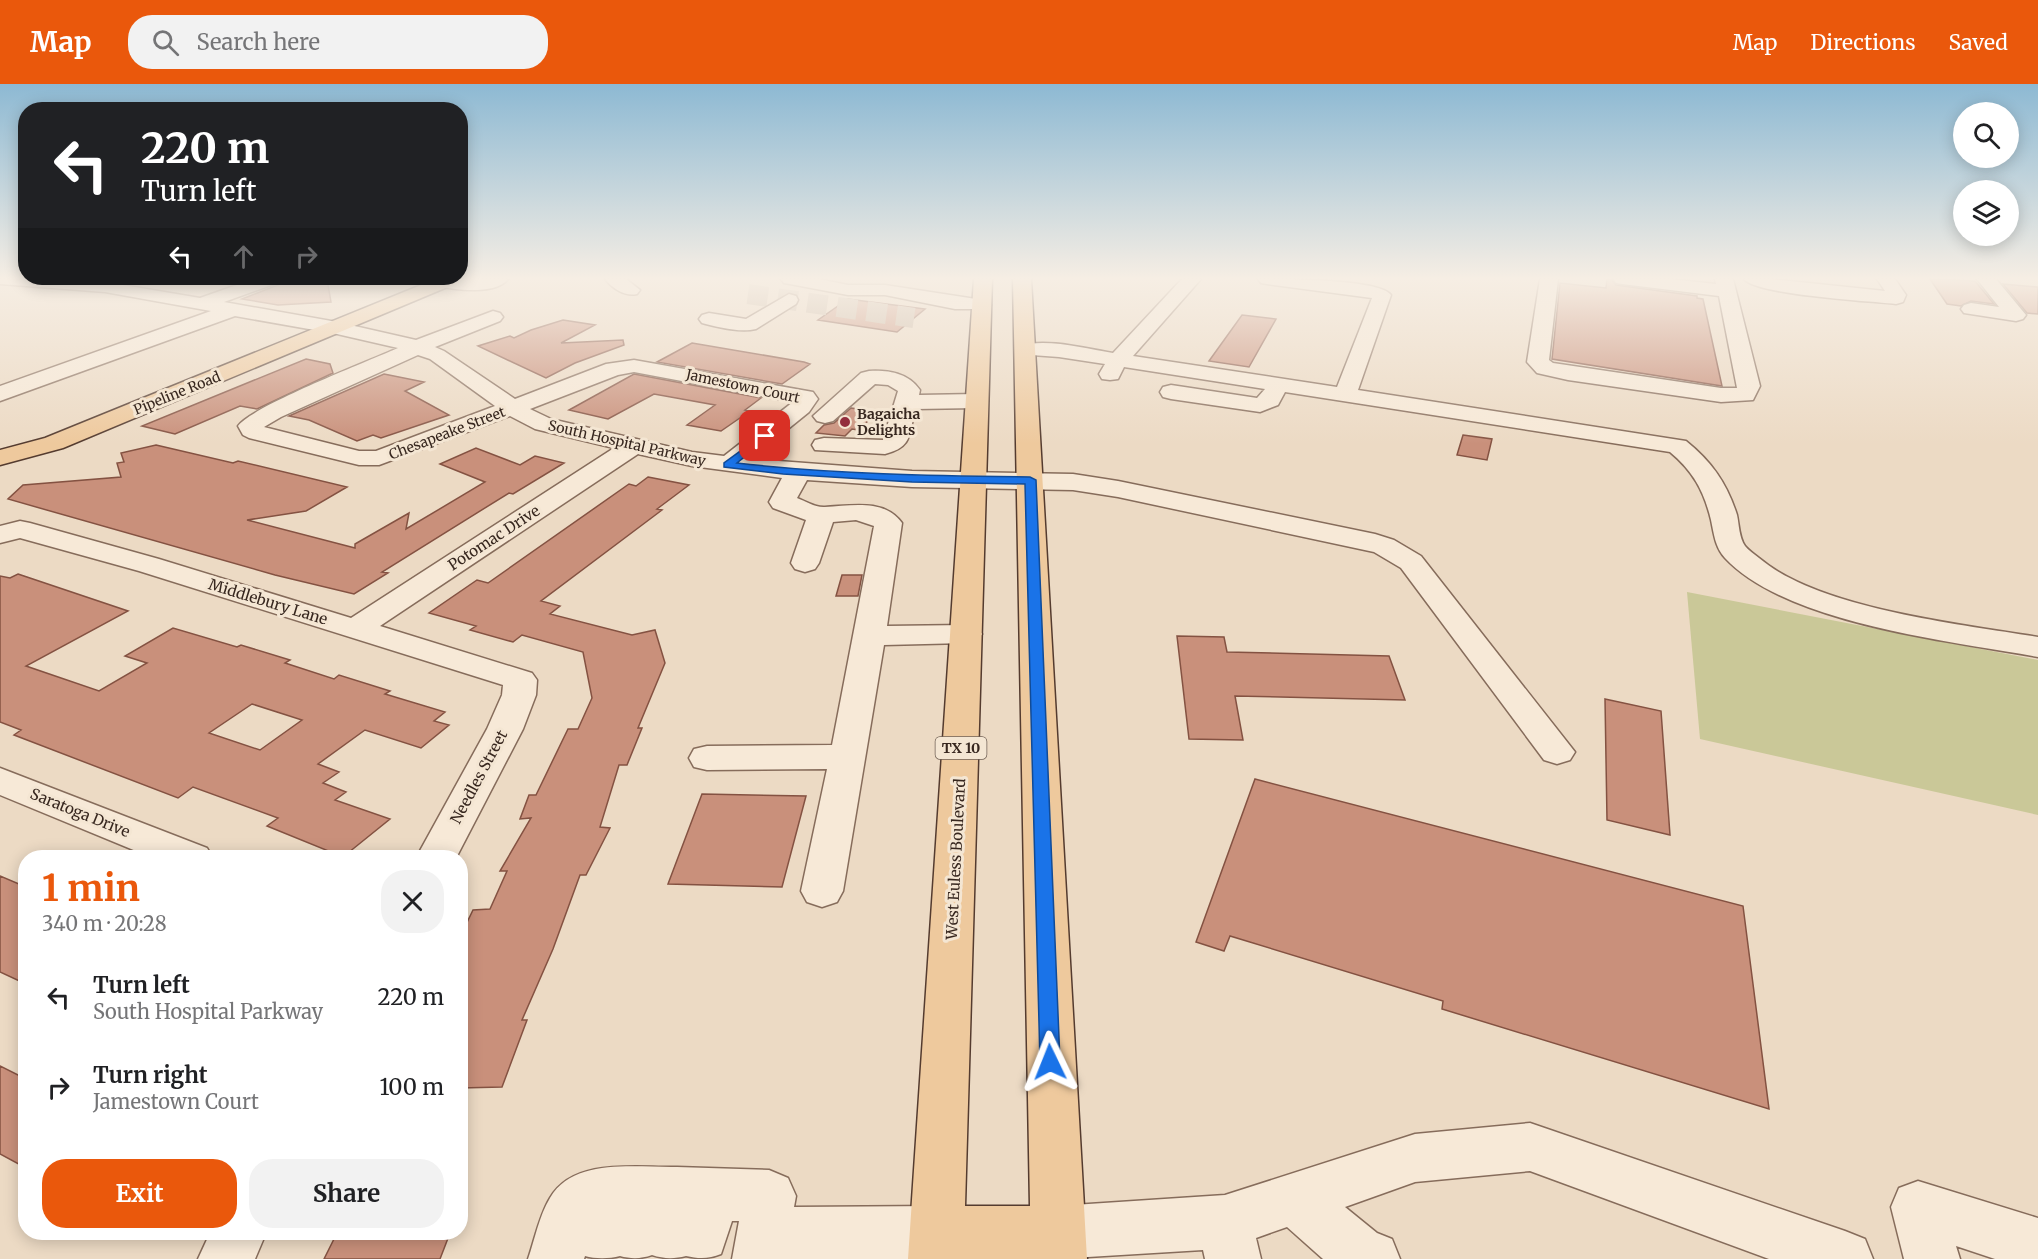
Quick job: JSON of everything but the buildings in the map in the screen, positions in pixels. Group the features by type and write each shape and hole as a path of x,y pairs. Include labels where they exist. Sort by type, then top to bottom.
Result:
{"main road":[{"name":"Pipeline Road","path":"0,456 54,443 312,334"},
{"name":"West Euless Boulevard","path":"937,1246 981,334"},
{"path":"937,1246 1058,1246 1024,334"},
{"path":"980,350 1025,350"}],"street":[{"path":"0,394 166,334"},
{"name":"South Hospital Parkway","path":"359,334 418,347 437,355 513,408 543,424 633,447 728,465 803,472 1073,482 1118,489 1365,540 1384,546 1411,562 1557,752"},
{"path":"418,347 452,334"},
{"path":"1129,385 1111,381 1108,378 1118,360 1142,334"},
{"path":"1344,396 1367,334"},
{"path":"1542,334 1538,362 1545,368 1568,374 1698,392 1745,395 1749,386 1737,334"},
{"name":"Chesapeake Street","path":"418,347 273,412 254,422 250,426 251,430 257,434 370,459 418,444 513,408"},
{"path":"1025,350 1059,351 1677,446 1700,464 1718,495 1732,549 1752,568 1786,587 1831,606 2038,646"},
{"name":"Jamestown Court","path":"513,408 614,369 634,366 807,399 801,407 728,465"},
{"path":"869,378 890,379 904,384 909,390 906,402 894,444 885,447 824,445 804,441 804,438 822,418 869,378"},
{"path":"1151,389 1260,405 1270,400 1278,386"},
{"path":"906,402 977,401"},
{"path":"822,891 870,636 888,523 866,512 842,511 821,516 782,502 824,445"},
{"name":"Potomac Drive","path":"355,629 633,447"},
{"path":"805,563 821,516"},
{"name":"Middlebury Lane","path":"0,535 20,529 149,565 520,680 519,695"},
{"path":"870,636 966,634"},
{"name":"Needles Street","path":"440,850 505,729 519,695"},
{"path":"707,758 848,757"},
{"name":"Saratoga Drive","path":"0,781 173,850"},
{"path":"1058,1246 1229,1241 1294,1199 1415,1158 1530,1147 1845,1259"},
{"path":"556,1259 569,1216 588,1195 657,1215 769,1196 762,1247 937,1246"},
{"path":"1294,1199 1359,1254 1372,1259"},
{"path":"1932,1259 1918,1207 2038,1246"},
{"path":"226,1259 236,1240"}],"shaded area":[{"path":"1687,592 2038,660 2038,815 1700,739"}],"place":[{"name":"Bagaicha Delights","path":"845,422"}],"route":[{"path":"765,436 728,465 783,471 912,479 1030,480 1050,1062"}]}
